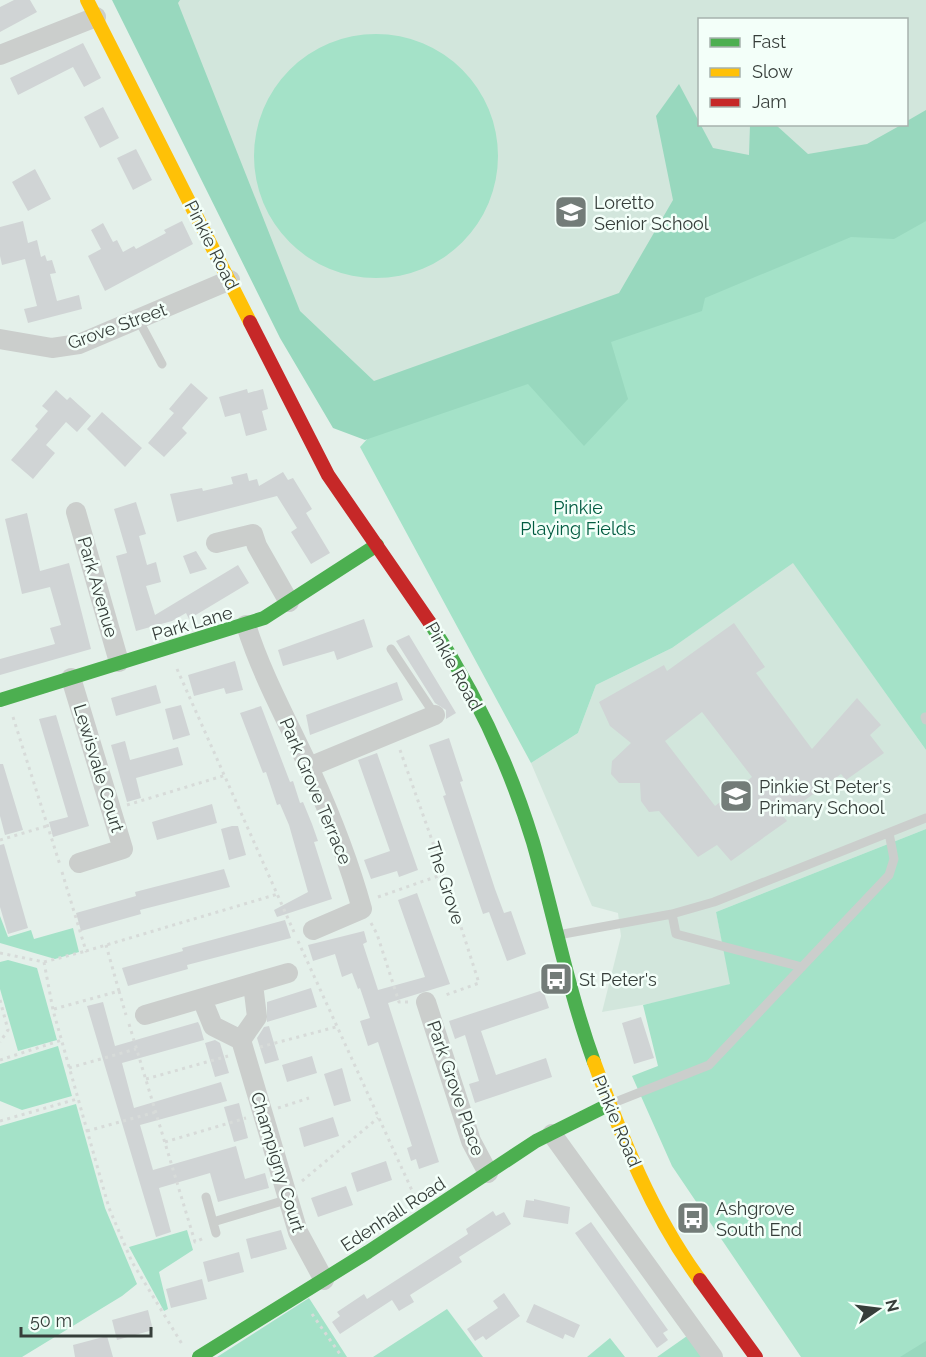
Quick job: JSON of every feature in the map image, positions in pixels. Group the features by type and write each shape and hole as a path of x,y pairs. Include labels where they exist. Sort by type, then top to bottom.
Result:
{"main road":[{"name":"Pinkie Road","path":"92,9 328,475 454,660 495,744 532,840 581,1026 608,1105 627,1151 686,1261 756,1357"},
{"name":"Park Lane","path":"0,700 119,662 246,626 289,602 377,545"},
{"name":"Edenhall Road","path":"199,1357 324,1280 488,1173 552,1134 608,1105"}],"street":[{"path":"0,55 92,9"},
{"name":"Grove Street","path":"0,339 52,348 79,344 230,280"},
{"name":"Park Avenue","path":"76,512 119,662"},
{"path":"216,543 253,534 257,546 289,602"},
{"name":"Park Grove Terrace","path":"246,626 270,685 309,767 348,862 362,906"},
{"name":"Lewisvale Court","path":"71,678 123,849 79,863"},
{"path":"309,767 435,715"},
{"path":"313,930 362,906"},
{"path":"145,1015 288,973"},
{"path":"202,999 213,1026 240,1040 256,1017 253,984"},
{"name":"Park Grove Place","path":"426,1002 471,1141 488,1173"},
{"name":"Champigny Court","path":"240,1040 298,1232 324,1280"},
{"path":"552,1134 713,1357"}],"lane":[{"path":"138,319 162,364"},
{"path":"391,649 435,715"},
{"path":"557,935 672,914 714,902 926,818"},
{"path":"608,1105 709,1065 889,875 894,859 889,832"},
{"path":"672,914 676,934 802,967"},
{"path":"213,1222 288,1196"},
{"path":"206,1197 216,1233"}],"path":[{"name":"The Grove","path":"393,731 444,874 479,983 426,1002"},
{"path":"111,810 226,775"},
{"path":"0,840 47,826"},
{"path":"426,1002 399,1002 377,934 362,906 444,874"},
{"path":"106,945 195,1242 216,1233"},
{"path":"0,953 44,962 86,951"},
{"path":"44,962 53,1010 109,1208 132,1262 184,1347"},
{"path":"53,1010 119,991"},
{"path":"0,1000 8,1030 0,1042"},
{"path":"0,1060 62,1040"},
{"path":"69,1068 136,1049"},
{"path":"165,1142 309,1098"},
{"path":"0,1121 77,1099"},
{"path":"87,1131 156,1112"},
{"path":"288,1196 378,1118"},
{"path":"306,1291 314,1302 307,1306 342,1357"}],"shaded area":[{"name":"Loretto Senior School","path":"127,0 926,0 926,204 338,421"},
{"name":"Pinkie St Peter's Primary School","path":"793,562 926,750 926,829 716,912 731,984 664,1001 602,1012 621,936 618,913 592,906 531,763 578,733 596,685 672,648"}],"green space":[{"path":"112,0 180,0 178,3 300,311 374,381 619,293 673,200 656,116 679,84 698,120 698,126 701,126 713,148 749,155 750,126 777,126 808,154 867,144 899,126 908,126 908,120 926,110 926,221 894,239 851,237 705,298 702,311 611,342 628,399 584,446 528,384 365,440 333,428 280,338"},
{"path":"376,34 400,36 423,43 434,48 462,70 484,98 489,109 496,132 498,156 496,180 489,203 484,214 462,242 434,264 423,269 400,276 376,278 352,276 329,269 318,264 290,242 268,214 263,203 256,180 254,156 256,132 263,109 268,98 290,70 318,48 329,43 352,36"},
{"name":"Pinkie Playing Fields","path":"926,203 926,750 793,563 672,648 596,685 578,733 531,763 360,447 376,429"},
{"path":"926,829 926,1357 801,1357 672,1166 632,1076 658,1066 643,1005 730,984 716,912"},
{"path":"0,916 8,937 31,930 34,939 73,928 79,952 55,959 0,943"},
{"path":"8,960 37,968 57,1040 18,1051 0,989 0,962"},
{"path":"58,1046 72,1096 22,1110 0,1101 0,1064"},
{"path":"76,1104 105,1208 137,1284 122,1296 22,1357 0,1357 0,1126"},
{"path":"187,1230 193,1250 159,1272 168,1309 164,1311 129,1247"},
{"path":"309,1298 347,1357 217,1357"},
{"path":"447,1309 483,1357 373,1357"},
{"path":"687,1336 702,1357 657,1357"},
{"path":"610,1338 625,1357 587,1357"},
{"path":"926,1341 926,1357 900,1357"}],"building":[{"path":"14,0 30,0 37,12 0,32 0,7"},
{"path":"83,43 101,78 84,87 73,67 18,95 10,78"},
{"path":"103,107 119,138 100,148 84,117"},
{"path":"136,149 152,180 133,190 117,158"},
{"path":"35,169 51,199 28,211 12,182"},
{"path":"23,221 28,243 37,240 41,257 45,255 47,261 52,260 56,273 50,274 57,301 79,295 82,309 28,323 24,309 37,306 25,259 2,265 0,256 0,227"},
{"path":"182,221 193,244 105,291 88,256 101,249 91,230 103,223 113,242 117,240 123,252 134,246 136,249 166,233 164,230"},
{"path":"191,383 208,398 182,428 187,433 164,457 148,443 174,413 169,409"},
{"path":"247,389 248,393 263,389 268,409 262,411 267,430 246,436 240,413 225,417 219,397"},
{"path":"56,390 67,400 70,397 91,416 77,432 66,422 46,445 55,453 33,479 11,460 38,429 35,426 48,411 42,406"},
{"path":"102,412 142,448 125,467 87,429"},
{"path":"283,472 288,480 293,478 312,509 306,513 330,553 311,564 291,532 297,528 277,496 177,522 170,494 202,488 203,491 233,484 231,477 247,473 249,481 257,479 259,486"},
{"path":"136,502 146,534 139,536 147,565 156,562 161,582 146,586 155,615 238,565 249,583 189,619 186,613 172,621 136,631 116,556 127,553 114,509"},
{"path":"27,513 40,571 69,563 91,649 0,675 0,659 55,644 50,628 61,625 50,587 22,594 5,519"},
{"path":"196,551 207,569 190,574 183,556"},
{"path":"364,619 373,647 337,660 334,651 283,666 278,650"},
{"path":"734,623 765,667 756,673 812,749 857,698 881,725 870,735 884,753 846,780 841,774 783,816 787,821 731,861 717,845 698,857 659,811 649,812 641,801 640,783 619,783 611,774 612,761 631,743 610,726 599,702 664,665 667,671","holes":["702,712 752,777 715,806 665,741"]},
{"path":"409,635 456,713 446,719 446,710 435,703 396,641"},
{"path":"235,661 243,690 226,694 224,688 194,696 188,675"},
{"path":"397,682 403,700 310,735 306,715"},
{"path":"156,685 161,703 116,716 111,698"},
{"path":"181,705 190,735 173,740 165,709"},
{"path":"261,706 290,782 293,781 300,803 303,802 312,824 318,841 314,842 332,899 277,917 274,910 308,892 289,825 280,804 277,805 266,772 263,773 240,713"},
{"path":"56,715 89,826 53,837 49,822 68,817 39,719"},
{"path":"449,738 463,781 460,782 495,889 504,913 511,911 526,954 507,961 489,912 483,914 443,796 446,795 429,745"},
{"path":"125,741 130,760 178,747 183,765 136,778 141,798 127,802 111,745"},
{"path":"377,753 418,870 399,877 397,871 371,879 364,860 390,851 358,760"},
{"path":"0,764 3,764 23,830 5,835 0,816"},
{"path":"212,804 217,823 157,840 152,822"},
{"path":"238,826 246,855 229,860 221,829"},
{"path":"4,844 28,928 8,934 0,907 0,845"},
{"path":"224,869 230,887 140,910 141,914 81,931 76,913 136,896 135,892"},
{"path":"417,893 450,984 388,1003 439,1162 419,1169 416,1159 411,1161 407,1148 412,1146 378,1042 368,1046 360,1021 370,1018 360,988 358,989 352,973 342,977 335,954 313,961 308,945 364,931 367,942 363,944 378,990 425,977 398,900"},
{"path":"285,920 291,938 187,965 188,969 128,986 122,968 183,951 182,948"},
{"path":"311,988 317,1007 267,1022 267,1002"},
{"path":"543,990 549,1008 481,1031 496,1075 546,1058 552,1077 475,1103 469,1084 479,1081 465,1035 455,1039 449,1021"},
{"path":"103,1002 115,1046 198,1022 200,1026 204,1040 122,1063 134,1108 221,1082 227,1101 140,1125 153,1170 236,1146 245,1179 265,1173 269,1188 218,1202 210,1173 159,1188 171,1232 156,1237 87,1006"},
{"path":"641,1017 654,1058 634,1064 622,1023"},
{"path":"269,1026 279,1060 265,1064 257,1038 264,1027"},
{"path":"215,1040 220,1043 229,1073 215,1077 205,1043"},
{"path":"312,1056 317,1073 287,1082 282,1065"},
{"path":"342,1068 351,1101 334,1106 324,1074"},
{"path":"239,1103 248,1138 234,1142 224,1107"},
{"path":"333,1117 339,1136 304,1147 299,1128"},
{"path":"386,1161 392,1180 357,1192 351,1173"},
{"path":"346,1186 353,1205 318,1217 311,1198"},
{"path":"534,1199 570,1207 568,1224 523,1217 526,1200 534,1201"},
{"path":"493,1211 496,1216 504,1212 511,1224 459,1257 462,1262 410,1295 414,1302 399,1311 392,1300 340,1334 332,1322 340,1316 337,1312 364,1294 367,1299 468,1234 466,1229"},
{"path":"591,1222 668,1330 663,1333 668,1340 657,1348 575,1233"},
{"path":"281,1230 287,1249 251,1259 246,1239"},
{"path":"239,1252 244,1272 208,1282 203,1262"},
{"path":"202,1279 207,1299 171,1308 166,1289"},
{"path":"504,1293 520,1316 486,1340 483,1336 475,1341 467,1329 498,1308 493,1301"},
{"path":"534,1304 580,1325 574,1338 565,1334 563,1339 526,1322"},
{"path":"148,1310 153,1330 117,1340 112,1320"},
{"path":"107,1336 113,1357 75,1357 73,1345"}],"traffic: fast":[{"path":"0,700 264,618 377,545"},
{"path":"430,623 461,674 489,729 524,813 569,980 594,1062"},
{"path":"199,1357 368,1252 536,1141 608,1105"}],"traffic: slow":[{"path":"87,0 250,322"},
{"path":"594,1062 627,1147 653,1202 667,1229 700,1280"}],"traffic: jam":[{"path":"250,322 328,475 430,623"},
{"path":"700,1280 756,1357"}],"place":[{"name":"Loretto Senior School","path":"571,212"},
{"name":"Pinkie St Peter's Primary School","path":"736,796"},
{"name":"St Peter's","path":"556,979"},
{"name":"Ashgrove South End","path":"693,1218"}]}
